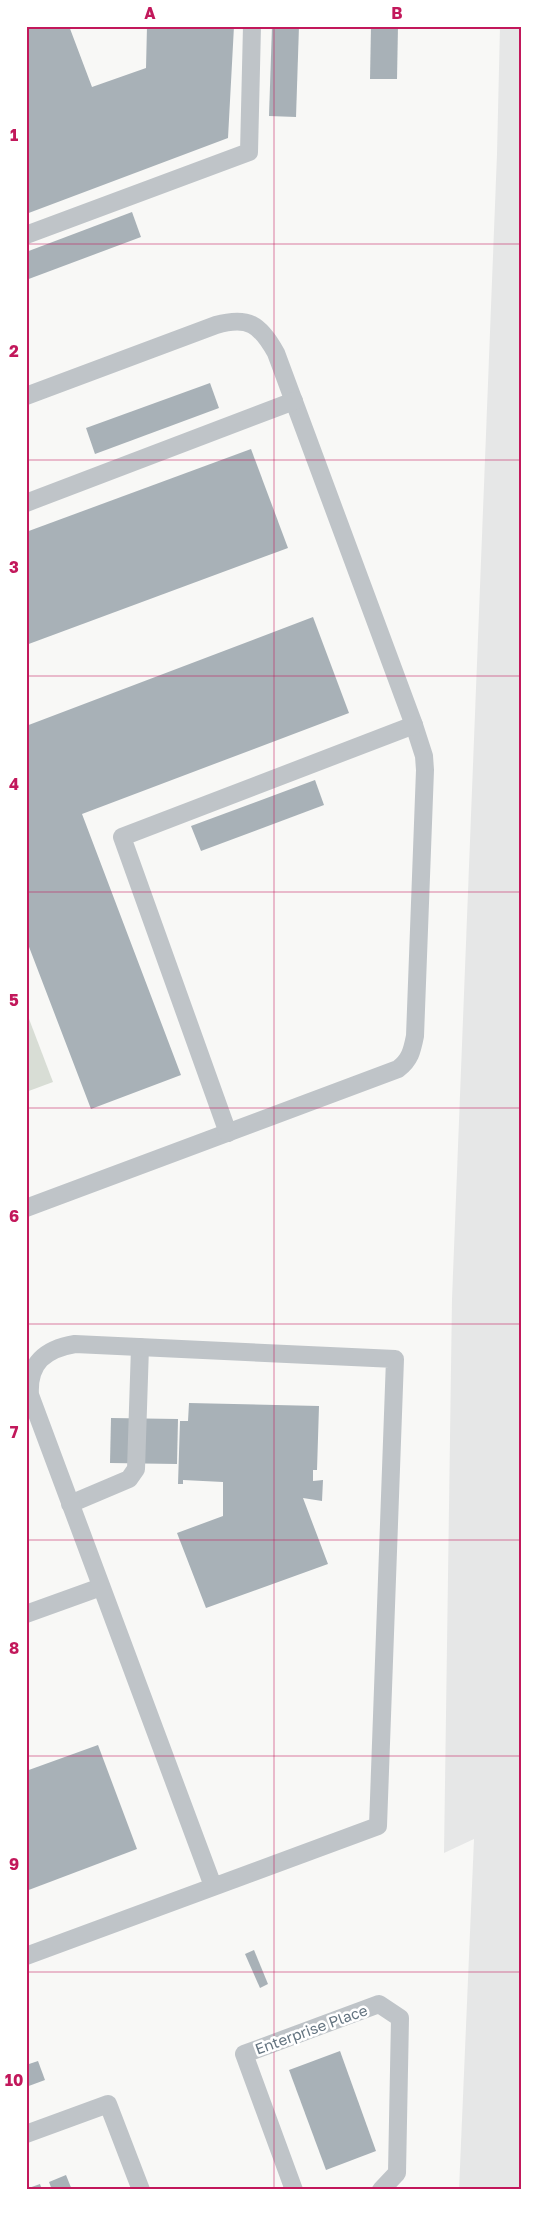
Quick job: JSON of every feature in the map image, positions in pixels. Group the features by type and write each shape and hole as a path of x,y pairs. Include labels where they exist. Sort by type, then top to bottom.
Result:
{"lane":[{"path":"26,235 249,152 252,26"},
{"path":"26,396 216,325 230,321 246,321 258,327 269,339 276,352 414,725 424,756 425,770 415,1036 412,1053 406,1063 398,1069 26,1208"},
{"path":"26,503 294,401"},
{"path":"228,1133 122,837 414,725"},
{"path":"26,1956 378,1826 395,1359 140,1346 75,1344 59,1346 45,1355 34,1366 29,1381 30,1395 213,1886"},
{"path":"70,1504 129,1479 136,1469 140,1346"},
{"path":"26,1614 101,1586"},
{"name":"Enterprise Place","path":"294,2190 244,2054 379,2004 400,2018 397,2173 381,2190"},
{"path":"26,2134 108,2104 141,2190"}],"shaded area":[{"path":"500,26 521,26 521,2190 459,2190 474,1839 444,1853 452,1299 497,154"},
{"path":"26,1011 53,1082 26,1092"}],"building":[{"path":"26,26 69,26 92,87 146,68 147,26 234,26 228,138 26,214"},
{"path":"272,26 299,26 296,117 269,116"},
{"path":"371,26 398,26 397,79 370,79"},
{"path":"132,212 141,237 26,280 26,252"},
{"path":"210,383 219,408 95,454 86,428"},
{"path":"251,449 288,548 26,645 26,532"},
{"path":"313,617 349,713 82,814 181,1075 91,1109 26,939 26,726"},
{"path":"315,780 324,805 201,851 191,826"},
{"path":"189,1403 319,1406 317,1470 313,1470 313,1481 323,1480 322,1501 303,1498 328,1564 206,1608 177,1533 223,1516 223,1482 183,1480 183,1484 178,1484 180,1421 188,1421"},
{"path":"111,1418 178,1419 177,1464 110,1463"},
{"path":"98,1745 137,1849 26,1891 26,1771"},
{"path":"254,1950 268,1984 260,1988 245,1954"},
{"path":"340,2051 376,2151 326,2170 289,2070"},
{"path":"38,2061 45,2080 26,2087 26,2065"},
{"path":"66,2175 72,2190 52,2190 49,2182"},
{"path":"40,2184 42,2190 26,2190 26,2189"}]}
